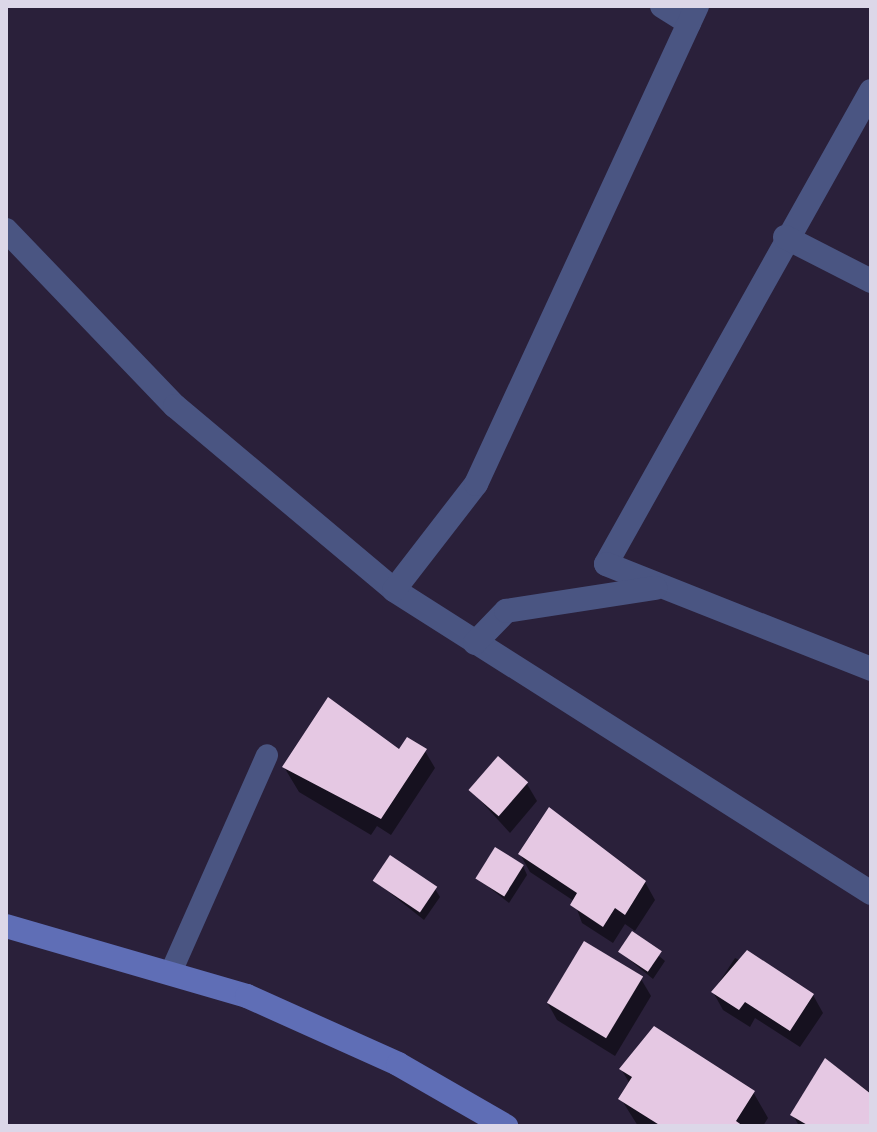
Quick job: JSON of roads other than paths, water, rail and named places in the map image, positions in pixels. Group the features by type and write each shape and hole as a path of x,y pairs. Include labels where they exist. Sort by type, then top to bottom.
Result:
{"street":[{"path":"394,590 476,484 693,15 662,6"},
{"path":"871,91 785,237 606,564 655,588 871,669"},
{"path":"6,230 175,406 394,590 871,893"},
{"path":"785,237 871,281"},
{"path":"475,643 506,611 655,588"},
{"path":"6,926 171,972 371,1051 506,1126"}],"lane":[{"path":"171,972 267,755"}]}
